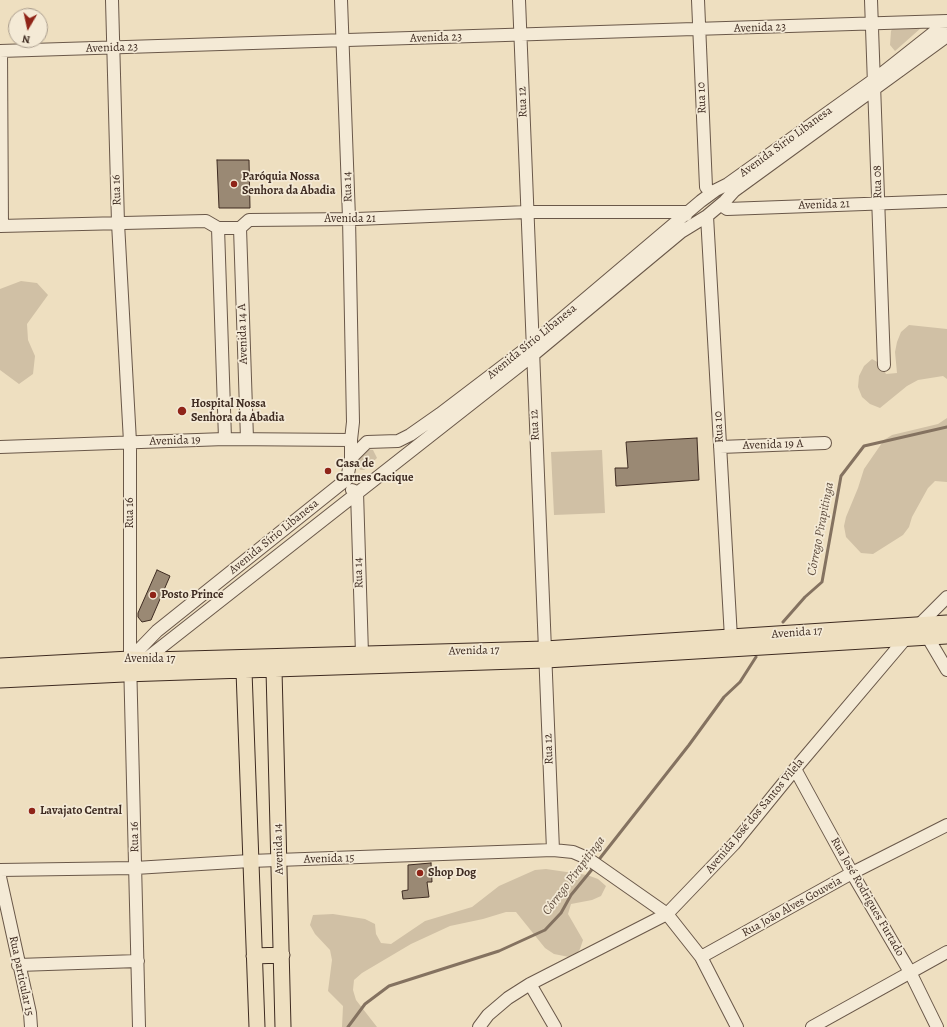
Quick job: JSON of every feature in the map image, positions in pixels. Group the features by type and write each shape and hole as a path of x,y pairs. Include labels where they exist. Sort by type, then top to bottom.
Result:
{"main road":[{"name":"Avenida 17","path":"0,680 135,664 244,671 274,670 733,643 947,623"},
{"name":"Avenida 17","path":"733,643 947,636"},
{"name":"Avenida 17","path":"0,666 135,664 362,654 545,655"},
{"name":"Avenida 14","path":"274,670 283,1027"},
{"path":"244,671 257,1027"},
{"path":"254,956 282,955"}],"street":[{"name":"Rua 16","path":"112,0 118,223 130,442 135,664 135,868 140,1027"},
{"name":"Rua 14","path":"341,0 349,218 353,422 350,440 351,458"},
{"name":"Rua 12","path":"519,0 553,850"},
{"name":"Rua 10","path":"698,0 706,187 712,193"},
{"name":"Rua 08","path":"871,0 884,365"},
{"name":"Avenida 23","path":"1,51 947,22"},
{"name":"Avenida Sírio Libanesa","path":"135,664 395,463 532,350 681,232 707,216 721,205 734,191 875,84 947,22"},
{"name":"Avenida Sírio Libanesa","path":"367,442 398,441 410,435 532,350 687,212 712,193 728,184 947,36"},
{"path":"1,51 1,226"},
{"path":"712,193 720,196 721,205"},
{"name":"Avenida 21","path":"721,205 727,209 947,201"},
{"name":"Avenida 21","path":"1,226 206,221 218,228 240,228 249,220 527,212 687,212"},
{"path":"687,212 688,220 696,224"},
{"name":"Rua 10","path":"707,216 733,643"},
{"name":"Avenida 14 A","path":"218,228 225,439"},
{"name":"Avenida 14 A","path":"240,228 247,439"},
{"path":"221,336 243,334"},
{"path":"353,422 367,442 351,458 347,485 350,489 356,492"},
{"name":"Avenida 19","path":"0,447 225,439 350,440"},
{"path":"387,442 394,445 398,453 395,463"},
{"name":"Avenida 19 A","path":"720,448 825,443"},
{"name":"Avenida Sírio Libanesa","path":"135,664 157,631 347,478"},
{"name":"Rua 14","path":"356,492 362,654"},
{"name":"Avenida José dos Santos Vilela","path":"479,1027 488,1015 508,998 530,984 667,914 734,844 795,769 906,638 947,597"},
{"path":"920,625 929,637 947,670"},
{"name":"Rua José Rodrigues Furtado","path":"795,769 852,874 910,972 937,1027"},
{"name":"Rua João Alves Gouveia","path":"701,957 852,874 947,825"},
{"name":"Avenida 15","path":"0,870 135,868 553,850 573,852 587,858 667,914 701,957 737,1027"},
{"name":"Rua particular 15","path":"0,877 18,965 30,1013 31,1027"},
{"path":"812,1027 947,952"},
{"path":"18,965 138,961"},
{"path":"530,984 555,1027"}],"shaded area":[{"path":"893,28 921,28 895,51 890,45 891,31"},
{"path":"21,281 37,283 48,295 27,324 28,340 35,356 33,374 19,384 0,370 0,289"},
{"path":"909,325 947,329 947,379 943,376 918,380 907,386 880,408 870,404 862,397 858,387 859,376 864,366 872,359 881,364 886,374 897,373 895,352 897,342 901,332"},
{"path":"947,418 947,482 935,481 928,488 912,517 909,527 903,535 873,554 861,553 846,537 844,526 864,469 884,440 892,435 938,424"},
{"path":"367,449 373,450 377,458 364,470 361,470 354,466 354,460"},
{"path":"602,450 605,513 554,515 551,452"},
{"path":"546,869 587,875 598,879 606,886 601,896 592,900 571,904 568,914 583,940 580,949 574,958 554,954 545,948 516,912 506,912 483,919 450,926 411,944 362,973 354,980 353,990 356,1000 377,1027 342,1027 343,1006 328,991 332,960 330,950 315,934 310,925 313,915 333,914 365,919 375,924 376,934 381,943 391,944 425,921 472,907 499,886 535,870"}],"building":[{"name":"Paróquia Nossa Senhora da Abadia","path":"217,160 249,160 250,208 219,208"},
{"path":"697,438 699,480 616,486 615,468 628,468 626,442"},
{"name":"Posto Prince","path":"157,570 170,576 151,620 142,622 138,617 138,613"},
{"path":"431,863 432,882 427,882 429,897 403,899 402,891 408,890 408,865"}],"waterway":[{"name":"Córrego Pirapitinga","path":"783,622 805,597 822,582 841,476 864,446 947,427"},
{"name":"Córrego Pirapitinga","path":"597,862 689,745 724,697 740,682 756,657"},
{"name":"Córrego Pirapitinga","path":"348,1027 365,1004 389,986 499,951 545,930 561,913 571,895 594,867"}],"place":[{"name":"Paróquia Nossa Senhora da Abadia","path":"234,184"},
{"name":"Hospital Nossa Senhora da Abadia","path":"182,411"},
{"name":"Casa de Carnes Cacique","path":"328,471"},
{"name":"Posto Prince","path":"153,595"},
{"name":"Lavajato Central","path":"32,811"},
{"name":"Shop Dog","path":"420,873"}]}
